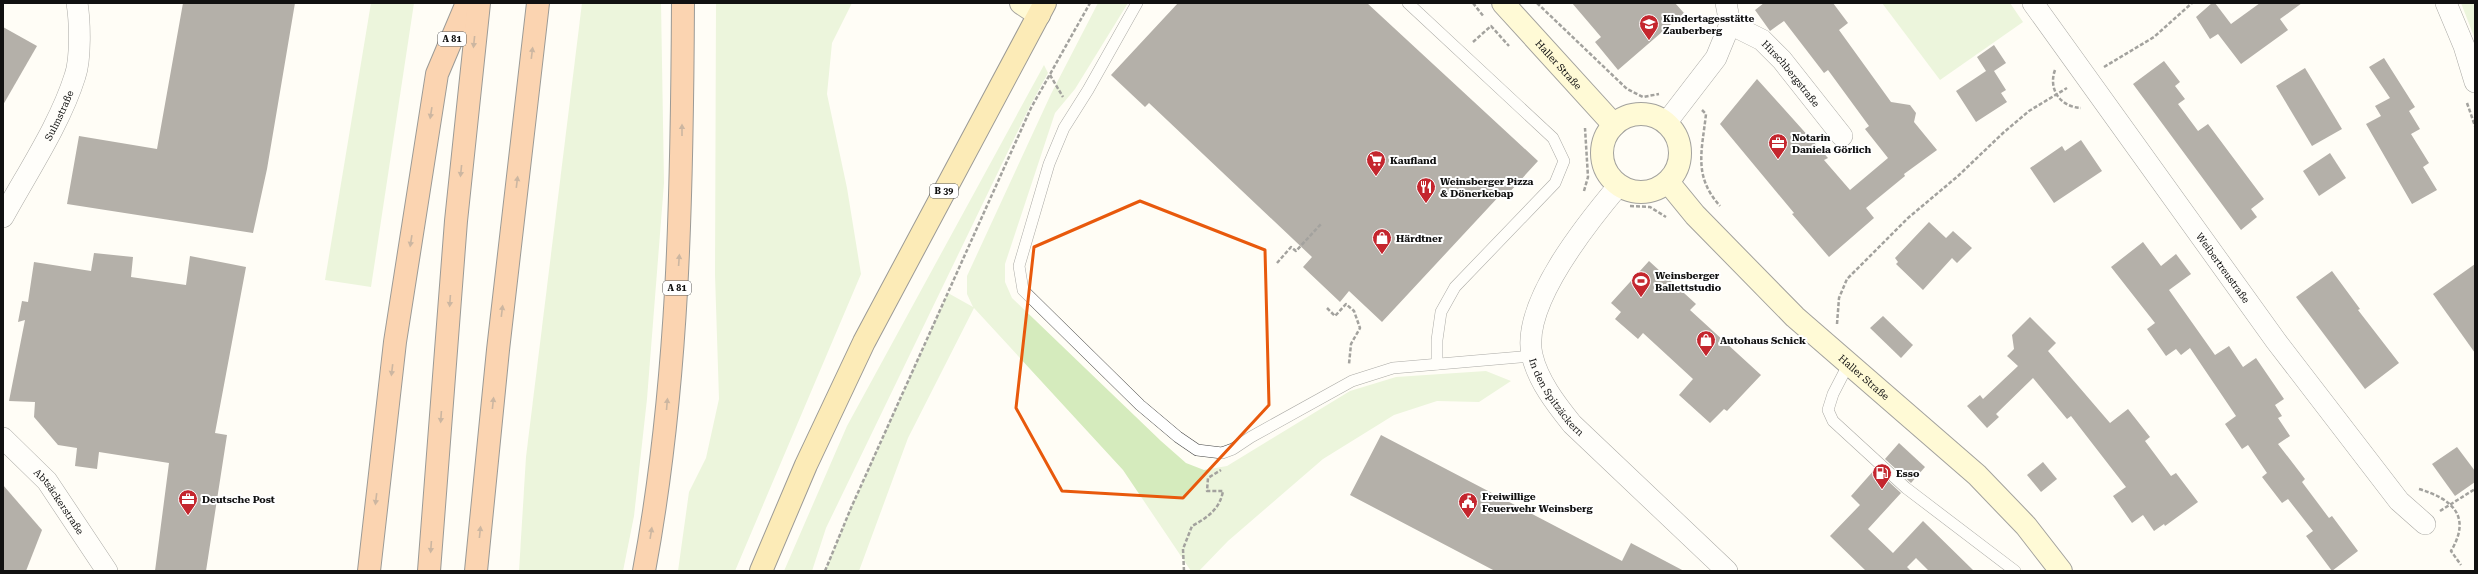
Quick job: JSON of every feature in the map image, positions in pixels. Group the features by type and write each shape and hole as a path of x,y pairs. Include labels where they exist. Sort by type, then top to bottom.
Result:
{"highway":[{"name":"A 81","path":"369,571 396,342 437,74 467,3"},
{"path":"429,571 456,221 479,3"},
{"path":"476,571 498,350 538,3"},
{"name":"A 81","path":"644,571 666,421 681,227 683,3"}],"main road":[{"name":"B 39","path":"762,571 806,465 864,342 1042,9"}],"street":[{"name":"Sulmstraße","path":"3,217 55,122 76,75 80,21 77,3"},
{"path":"1021,3 1042,9"},
{"name":"Haller Straße","path":"1503,3 1614,125"},
{"path":"1666,122 1716,58 1730,24 1726,3"},
{"name":"Weibertreustraße","path":"2033,3 2276,342 2399,501 2425,524"},
{"path":"2446,3 2475,82"},
{"name":"Hirschbergstraße","path":"1730,24 1762,40 1782,60 1842,136"},
{"path":"1637,114 1658,117 1666,122 1679,141 1681,152 1675,174 1668,182 1659,188 1638,192 1619,185 1610,176 1604,165 1602,153 1604,141 1614,125 1627,116 1637,114"},
{"name":"Haller Straße","path":"1668,182 1695,215 1794,316 1977,475 2026,526 2061,571"},
{"name":"In den Spitzäckern","path":"1619,185 1598,210 1551,281 1536,311 1531,332 1532,356 1552,400 1572,424 1727,571"},
{"name":"Abtsäckerstraße","path":"3,438 47,481 107,571"}],"lane":[{"path":"1137,3 1074,114 1064,128 1049,164 1030,223 1019,266 1023,290 1091,358 1178,437 1197,450 1222,453 1233,449 1251,437 1352,380 1393,368 1532,356"},
{"path":"1408,3 1553,138 1564,161 1555,184 1455,287 1441,312 1437,340 1437,364"},
{"path":"1842,357 1828,410 1833,421 1906,488 2015,571"}],"path":[{"path":"825,571 851,508 1031,108 1090,3"},
{"path":"1537,3 1627,89 1643,97 1679,90 1688,94 1706,114 1701,173 1714,199 1724,211"},
{"path":"2108,65 2154,37 2192,3"},
{"path":"1462,53 1491,26 1511,48"},
{"path":"1050,75 1074,114"},
{"path":"1842,357 1837,320 1840,298 1847,279 1908,218 2029,111"},
{"path":"1585,125 1588,177 1584,194 1598,210 1608,218 1629,206 1650,207 1669,218"},
{"path":"1695,215 1714,199"},
{"path":"1277,262 1291,247 1296,251 1321,224"},
{"path":"1327,308 1335,316 1346,304 1354,311 1360,328 1351,344 1349,359 1352,380"},
{"path":"1184,571 1183,549 1192,526 1208,517 1222,500 1223,491 1207,491 1208,478 1226,466 1222,453"},
{"path":"2447,506 2475,489"}],"highlighted area":[{"path":"1140,201 1265,250 1269,405 1183,498 1062,491 1016,408 1034,247"}],"green space":[{"path":"371,3 414,3 371,287 325,280"},
{"path":"582,3 661,3 664,183 647,399 634,516 623,571 519,571 526,457"},
{"path":"716,3 852,3 832,43 827,94 847,188 861,274 735,571 678,571 689,492 706,458 719,399 715,275"},
{"path":"1098,3 1128,3 1075,89 1055,113 1005,264 1005,282 1012,298 1161,441 1186,463 1204,470 1227,466 1350,391 1396,377 1486,371 1511,381 1479,402 1437,401 1394,415 1323,459 1228,541 1199,571 1191,571 1123,470 974,308 908,438 859,571 825,571 851,508 948,293 973,307 967,294 967,276 1051,94"},
{"path":"1882,3 2010,3 2023,22 1940,80"},
{"path":"2461,3 2475,3 2475,39"},
{"path":"1044,65 1048,73 1029,108 826,528 812,571 784,571 847,426"}],"building":[{"path":"183,3 295,3 267,169 253,233 67,204 79,136 157,149"},
{"name":"Kaufland","path":"1178,3 1367,3 1538,161 1506,196 1502,193 1382,322 1349,291 1340,302 1303,267 1312,257 1149,103 1145,107 1111,75"},
{"path":"1572,3 1675,3 1684,13 1618,70 1595,42 1601,37"},
{"path":"1764,3 1833,3 1848,23 1839,30 1891,102 1910,105 1916,113 1914,122 1937,150 1904,174 1905,176 1866,208 1874,218 1829,257 1792,214 1794,213 1720,124 1757,79 1828,158 1824,160 1850,190 1888,158 1865,129 1869,126 1828,70 1824,73 1784,21 1770,31 1755,10"},
{"path":"2212,3 2215,3 2231,24 2260,3 2302,3 2280,19 2288,30 2241,64 2218,34 2210,39 2196,17"},
{"path":"3,27 37,46 3,105"},
{"path":"1994,45 2006,63 1994,71 2006,90 2001,93 2007,102 1976,122 1956,91 1986,71 1977,57"},
{"path":"2384,58 2415,107 2409,111 2420,129 2411,134 2429,163 2423,167 2437,190 2412,204 2366,124 2381,116 2375,106 2390,98 2369,67"},
{"path":"2164,61 2180,82 2175,86 2185,99 2178,104 2198,131 2208,124 2264,199 2251,209 2257,217 2241,230 2133,84"},
{"path":"2305,68 2342,129 2312,146 2276,86"},
{"path":"2081,140 2102,171 2054,203 2030,168 2062,146 2065,151"},
{"path":"2330,153 2346,178 2319,196 2303,171"},
{"path":"1929,222 1946,238 1953,231 1972,248 1957,263 1952,258 1923,290 1896,264 1898,262 1895,258"},
{"path":"2143,242 2161,266 2176,254 2191,274 2169,290 2215,355 2229,346 2243,367 2256,358 2284,399 2275,405 2282,416 2278,418 2290,436 2278,444 2305,479 2302,482 2329,518 2332,516 2358,551 2332,571 2306,536 2313,531 2288,499 2282,503 2262,477 2267,473 2248,445 2242,449 2225,424 2236,416 2190,348 2181,355 2176,349 2166,356 2147,329 2155,323 2111,267"},
{"path":"94,253 133,257 131,277 186,285 190,256 246,267 215,433 227,435 206,571 155,571 169,463 99,452 97,469 75,466 77,448 58,445 34,417 35,402 9,401 25,320 18,322 22,301 28,302 34,262 91,271"},
{"name":"Autohaus Schick","path":"1649,261 1696,304 1690,310 1761,375 1727,411 1724,409 1710,423 1679,395 1693,379 1643,333 1638,339 1615,319 1621,312 1611,303"},
{"path":"2475,264 2475,353 2433,294"},
{"path":"2332,271 2360,309 2358,310 2399,363 2365,389 2296,297"},
{"path":"1883,316 1913,345 1901,358 1870,328"},
{"path":"2030,317 2056,343 2048,351 2110,423 2128,409 2150,437 2145,441 2171,476 2176,473 2198,502 2165,526 2164,524 2154,531 2143,515 2132,523 2113,496 2126,487 2071,416 2067,419 2033,378 1996,414 1999,417 1987,428 1967,406 1980,395 1983,399 2018,366 2007,356 2014,349 2012,335"},
{"name":"Freiwillige Feuerwehr Weinsberg","path":"1381,435 1622,561 1631,543 1684,571 1495,571 1350,495"},
{"path":"1899,443 1925,467 1911,483 1885,459"},
{"path":"2457,447 2475,471 2475,482 2455,496 2432,464"},
{"path":"2043,462 2057,479 2041,492 2027,475"},
{"path":"1875,469 1901,493 1868,529 1893,553 1923,521 1974,571 1929,571 1916,558 1907,567 1911,571 1866,571 1830,536 1860,505 1851,496"},
{"path":"3,485 42,530 26,571 3,571"}],"place":[{"name":"Kindertagesstätte Zauberberg","path":"1649,41"},
{"name":"Notarin Daniela Görlich","path":"1778,160"},
{"name":"Kaufland","path":"1376,177"},
{"name":"Weinsberger Pizza & Dönerkebap","path":"1426,204"},
{"name":"Härdtner","path":"1382,255"},
{"name":"Weinsberger Ballettstudio","path":"1641,298"},
{"name":"Autohaus Schick","path":"1706,357"},
{"name":"Esso","path":"1882,490"},
{"name":"Deutsche Post","path":"188,516"},
{"name":"Freiwillige Feuerwehr Weinsberg","path":"1468,519"}]}
